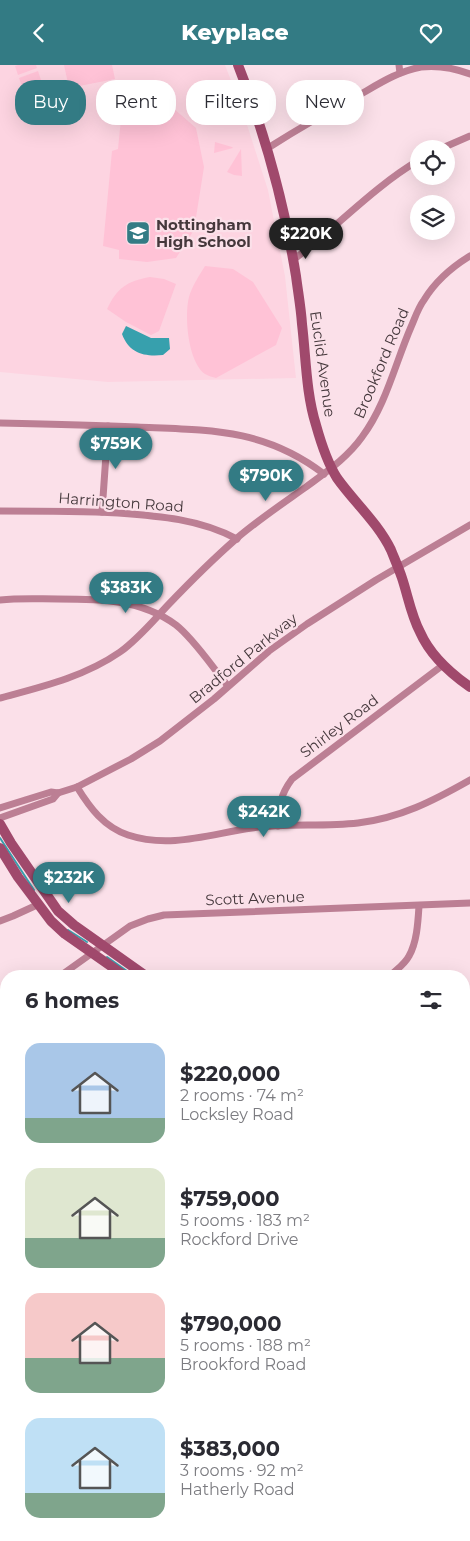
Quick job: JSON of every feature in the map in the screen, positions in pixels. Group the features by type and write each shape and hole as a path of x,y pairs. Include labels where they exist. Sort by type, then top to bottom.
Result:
{"street":[{"name":"Euclid Avenue","path":"238,65 268,148 286,222 302,324 309,394 328,471 336,477 381,533 398,568 420,633 431,651 451,673 470,687"},
{"path":"399,65 400,73"},
{"path":"268,148 304,125 400,73 422,67 437,66 456,69 470,74"},
{"path":"455,142 470,136"},
{"path":"293,261 377,189 410,166"},
{"name":"Brookford Road","path":"0,698 39,688 72,676 100,664 120,652 138,637 191,581 236,539 350,453 379,410 403,344 424,299 448,272 470,256"},
{"path":"0,423 224,432 269,443 328,471"},
{"path":"102,512 108,426"},
{"name":"Harrington Road","path":"0,511 102,512 155,515 191,521 218,530 236,539"},
{"name":"Bradford Parkway","path":"0,808 51,792 58,793 77,787 131,759 160,741 269,651 307,624 376,580 470,525"},
{"path":"0,600 72,599 111,601 143,607 160,614 178,626 228,686"},
{"name":"Shirley Road","path":"278,826 281,797 292,779 443,665"},
{"path":"77,787 90,807 107,824 128,835 165,842 187,840 253,827 358,823 389,817 432,802 470,780"},
{"name":"Bradford Parkway","path":"0,818 53,799 58,793"},
{"path":"0,824 16,851 58,911 74,925 138,970"},
{"path":"0,848 37,905 51,921 116,970"},
{"name":"Scott Avenue","path":"68,970 130,926 164,915 470,903"},
{"path":"0,921 37,905"},
{"path":"396,970 410,956 418,925 419,905"}],"shaded area":[{"name":"Nottingham High School","path":"0,65 225,65 231,80 186,80 186,125 247,125 268,190 285,276 296,378 108,382 0,372"},
{"path":"36,65 37,68 18,75 15,66"},
{"path":"64,65 112,65 115,79 96,80 96,83 86,85 86,80 67,80"},
{"path":"38,71 41,80 20,80 19,78"},
{"path":"176,111 186,119 186,125 193,125 196,128 204,167 194,230 176,258 147,262 119,259 119,250 103,246 112,151 118,149 120,125 176,125"},
{"path":"215,142 232,147 233,148 214,153"},
{"path":"241,149 242,176 227,172"},
{"path":"205,266 233,269 253,282 282,328 276,345 216,378 205,374 199,368 191,349 187,327 189,297"},
{"path":"150,277 164,279 176,284 159,331 151,335 126,322 107,309 119,291 129,283"}],"water":[{"path":"126,326 151,338 169,338 170,349 163,355 144,354 133,350 122,334"}],"waterway":[{"path":"0,838 34,890"},
{"path":"68,930 87,942"},
{"path":"107,957 125,970"}],"place":[{"name":"Nottingham High School","path":"138,233"}]}
